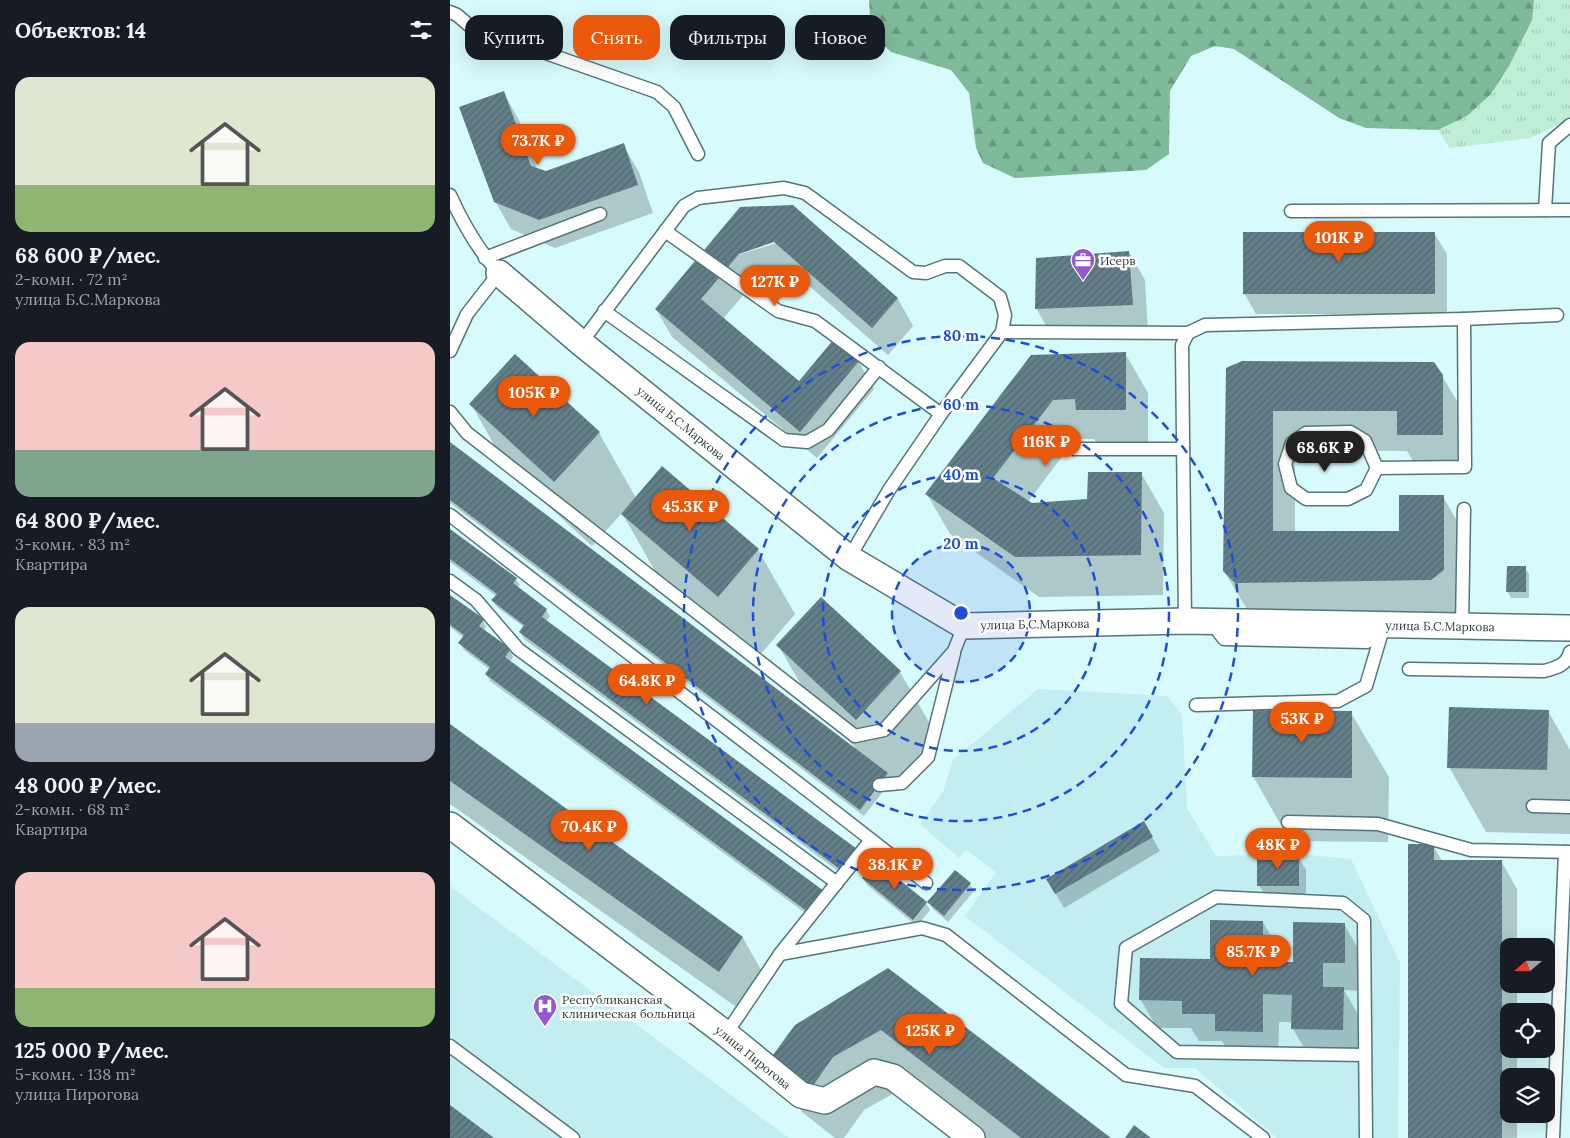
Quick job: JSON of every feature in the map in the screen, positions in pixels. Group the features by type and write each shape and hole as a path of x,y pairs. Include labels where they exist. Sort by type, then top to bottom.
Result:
{"street":[{"name":"улица Б.С.Маркова","path":"492,265 581,343 849,558 964,626 1185,621 1570,628"},
{"name":"улица Пирогова","path":"450,824 726,1034 801,1095 825,1101 874,1072 893,1077 972,1138"}],"lane":[{"path":"450,12 457,15 471,27 657,92 674,107 698,154"},
{"path":"1545,210 1549,143 1570,125"},
{"path":"581,343 684,206 698,198 784,188 805,193 913,272 926,273 945,266 959,266 1000,297 1005,316 1002,332 941,414 890,490 849,558"},
{"path":"450,196 463,224 492,265"},
{"path":"1291,211 1570,210"},
{"path":"450,351 492,265 600,214"},
{"path":"665,231 778,311 815,321 941,414"},
{"path":"604,311 784,440 807,442 828,430 879,367"},
{"path":"1002,332 1188,333 1205,325 1557,315"},
{"path":"1377,468 1465,467 1464,319"},
{"path":"1185,621 1182,345 1188,333"},
{"path":"450,412 466,433 855,736 884,730 954,651"},
{"path":"1350,432 1365,441 1377,468 1366,490 1348,500 1306,499 1291,488 1285,464 1292,443 1306,433 1350,432"},
{"path":"1073,449 1183,449"},
{"path":"1462,626 1464,509"},
{"path":"450,515 571,611 926,883"},
{"path":"450,581 476,600 518,649 837,883"},
{"path":"1196,704 1338,701 1366,686 1384,625"},
{"path":"879,785 902,783 928,757 954,651 964,626"},
{"path":"1409,669 1544,671 1559,668 1570,652"},
{"path":"1533,806 1570,807"},
{"path":"1288,822 1378,824 1471,850 1567,852 1553,1138"},
{"path":"726,1034 780,954 871,840"},
{"path":"1364,1055 1177,1052 1121,1004 1126,948 1216,897 1343,903 1364,920 1366,1138"},
{"path":"780,954 922,928 946,935 1126,1075 1195,1086 1263,1138"},
{"path":"450,1046 573,1138"}],"shaded area":[{"path":"1038,689 1167,696 1182,715 1187,808 1216,856 1299,854 1351,859 1400,963 1398,1138 1277,1138 1195,1068 1164,1068 965,916 996,872 966,850 959,858 920,824 943,792 953,760"},
{"name":"Республиканская клиническая больница","path":"450,886 490,916 789,1138 450,1138"}],"green space":[{"path":"869,0 1534,0 1532,20 1509,66 1491,94 1467,116 1438,130 1366,128 1339,118 1234,49 1215,46 1191,56 1170,91 1169,154 1146,170 1015,178 983,163 976,148 969,93 951,70 891,52 885,46 885,15 870,15"},
{"path":"1534,0 1570,0 1570,119 1530,138 1450,148 1438,130 1467,116 1491,94 1509,66 1532,20"}],"building":[{"path":"504,91 531,166 546,171 624,143 638,185 539,220 494,202 459,107"},
{"path":"793,205 898,298 872,328 774,242 739,254 701,299 799,381 834,339 859,361 800,432 655,309 740,207"},
{"path":"1243,232 1435,232 1435,294 1243,294"},
{"name":"Исерв","path":"1129,251 1133,305 1035,309 1036,258"},
{"path":"1126,352 1126,410 1076,410 1075,399 1053,400 993,478 1032,503 1087,499 1088,472 1142,472 1141,555 1015,557 925,494 1031,355"},
{"path":"515,354 600,432 554,482 469,404"},
{"path":"1242,361 1434,362 1443,375 1443,435 1397,435 1397,411 1273,411 1273,531 1399,531 1399,495 1444,495 1444,570 1431,580 1235,583 1223,571 1226,368"},
{"path":"450,442 888,773 860,810 450,500"},
{"path":"662,466 759,549 718,597 621,514"},
{"path":"450,529 517,578 513,583 547,609 542,617 857,849 841,870 519,632 524,625 491,600 497,594 450,559"},
{"path":"1507,566 1526,566 1526,592 1506,592"},
{"path":"450,595 484,619 479,626 511,649 505,657 824,891 808,912 485,674 490,667 458,643 464,635 450,625"},
{"path":"821,597 901,671 856,720 776,645"},
{"path":"1449,707 1549,710 1547,770 1447,768"},
{"path":"1253,710 1352,711 1352,778 1252,777"},
{"path":"450,724 743,937 719,972 450,781"},
{"path":"1144,821 1153,837 1055,894 1046,879"},
{"path":"1408,844 1434,844 1434,860 1502,860 1500,1058 1502,1058 1502,1068 1500,1068 1500,1123 1502,1123 1502,1138 1408,1138"},
{"path":"1257,854 1299,854 1299,886 1257,886"},
{"path":"876,861 927,902 913,920 862,878"},
{"path":"955,870 971,883 944,916 927,902"},
{"path":"1210,920 1263,921 1263,962 1293,962 1293,922 1345,923 1345,963 1323,963 1323,987 1344,987 1343,1030 1291,1029 1292,995 1263,994 1263,1032 1215,1031 1215,1014 1182,1014 1182,1001 1139,1000 1140,958 1210,959"},
{"path":"888,968 1111,1138 1021,1138 881,1030 833,1057 810,1090 770,1059 795,1025"},
{"path":"450,1105 494,1138 450,1138"},
{"path":"1134,1125 1151,1138 1125,1138"}],"place":[{"name":"Исерв","path":"1083,281"},
{"name":"Республиканская клиническая больница","path":"545,1027"}]}
